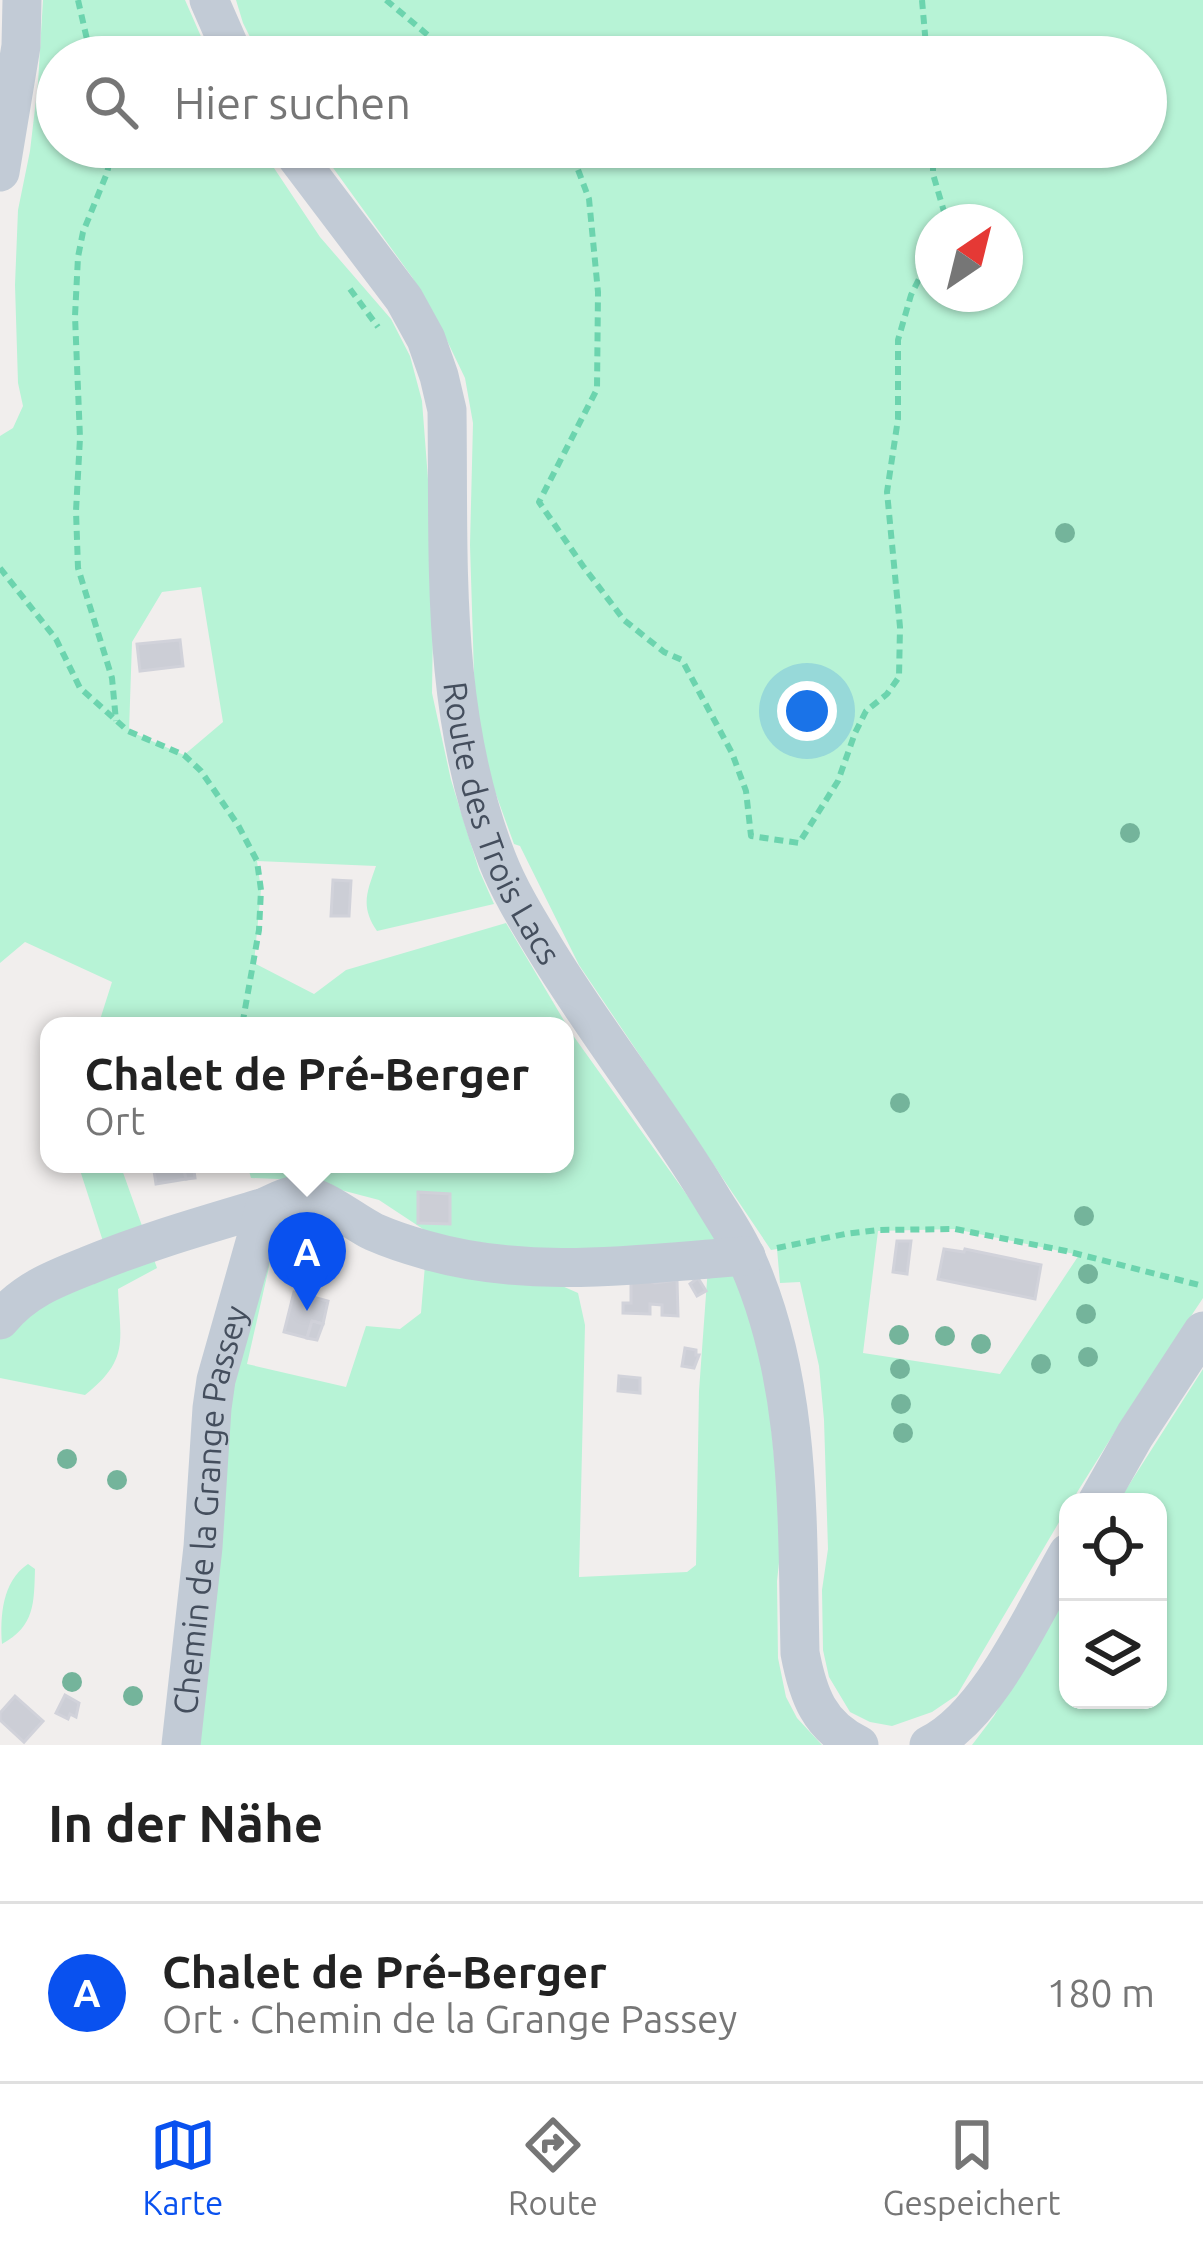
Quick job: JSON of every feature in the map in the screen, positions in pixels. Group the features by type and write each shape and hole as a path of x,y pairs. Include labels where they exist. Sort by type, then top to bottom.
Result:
{"street":[{"path":"0,172 15,98 22,0"},
{"path":"209,0 225,36"},
{"name":"Route des Trois Lacs","path":"306,168 404,299 440,376 447,410 451,662 458,723 476,796 497,861 518,904 582,1010 690,1162 746,1256 779,1349 786,1397 794,1459 800,1653 805,1678 819,1714 837,1733 859,1745"},
{"path":"0,1319 20,1298 53,1279 124,1249 301,1195 394,1240 484,1262 581,1269 746,1256"},
{"name":"Chemin de la Grange Passey","path":"181,1745 216,1381 265,1207"},
{"path":"1102,1493 1203,1331"},
{"path":"929,1745 966,1720 985,1696 1059,1569"}],"path":[{"path":"78,0 87,36"},
{"path":"386,0 429,36"},
{"path":"922,0 925,36"},
{"path":"108,168 78,256 76,511 78,568 112,678 116,721"},
{"path":"577,168 589,200 598,292 597,389 538,502 624,620 664,652 682,660 732,753 746,791 751,836 799,843 838,781 866,711 899,677 900,626 887,492 898,419 898,340 915,287"},
{"path":"933,168 942,204"},
{"path":"0,568 56,639 80,688 128,731 184,755 201,771 238,825 256,861 261,890 244,1017"},
{"path":"746,1256 844,1234 956,1229 1203,1286"}],"green space":[{"path":"43,0 185,0 201,36 41,36"},
{"path":"236,0 1203,0 1203,1298 1077,1493 1059,1493 1059,1522 957,1695 932,1712 892,1726 850,1712 829,1677 823,1650 822,1590 828,1549 824,1420 819,1366 800,1282 780,1283 777,1249 771,1250 579,965 520,846 514,844 493,786 475,706 470,545 473,423 465,378 412,277 333,168 1167,168 1167,36 250,36","holes":["955,1229 1079,1255 1000,1374 863,1353 878,1231"]},
{"path":"36,100 36,168 274,168 320,237 391,319 410,356 422,401 434,557 432,693 451,780 494,904 377,931 367,906 376,866 257,861 261,890 254,963 314,994 346,970 506,923 562,1017 101,1017 112,982 25,942 0,963 0,436 13,428 23,406 15,285 18,210","holes":["201,587 223,722 184,755 129,731 132,642 162,592"]},
{"path":"574,1037 718,1244 548,1253 432,1235 379,1200 303,1180 251,1178 250,1173 574,1173"},
{"path":"81,1173 123,1173 157,1268 118,1289 116,1359 85,1395 0,1378 0,1339 8,1325 110,1263"},
{"path":"311,1210 348,1228 335,1252 318,1234 279,1223 247,1364 346,1387 366,1326 400,1329 421,1313 425,1265 553,1282 578,1293 585,1325 579,1577 687,1572 696,1565 699,1391 708,1267 735,1266 764,1354 782,1535 778,1658 786,1697 797,1718 822,1745 193,1745 226,1391 271,1222"},
{"path":"1203,1369 1203,1745 972,1745 1059,1606 1059,1709 1167,1709 1167,1493 1124,1493"},
{"path":"28,1564 35,1569 30,1612 21,1629 2,1644 2,1611 8,1590"}],"building":[{"path":"180,640 183,666 140,671 137,644"},
{"path":"333,880 351,881 349,916 331,916"},
{"path":"154,1173 185,1173 186,1179 156,1184"},
{"path":"418,1192 450,1194 450,1224 418,1223"},
{"path":"897,1241 911,1241 907,1274 893,1272"},
{"path":"944,1249 1041,1265 1035,1299 938,1279"},
{"path":"631,1276 655,1283 677,1280 678,1316 662,1315 662,1305 650,1304 650,1314 623,1313 623,1303 631,1303"},
{"path":"698,1278 706,1291 697,1296 690,1284"},
{"path":"294,1292 328,1301 323,1324 312,1321 307,1338 284,1332"},
{"path":"312,1321 323,1324 317,1340 307,1338"},
{"path":"685,1348 699,1355 694,1368 682,1366"},
{"path":"619,1376 640,1378 640,1393 618,1391"},
{"path":"65,1695 79,1703 76,1717 56,1713"},
{"path":"15,1696 43,1721 24,1742 0,1720 0,1713"}],"place":[{"name":"Chalet de Pré-Berger","path":"307,1311"}]}
